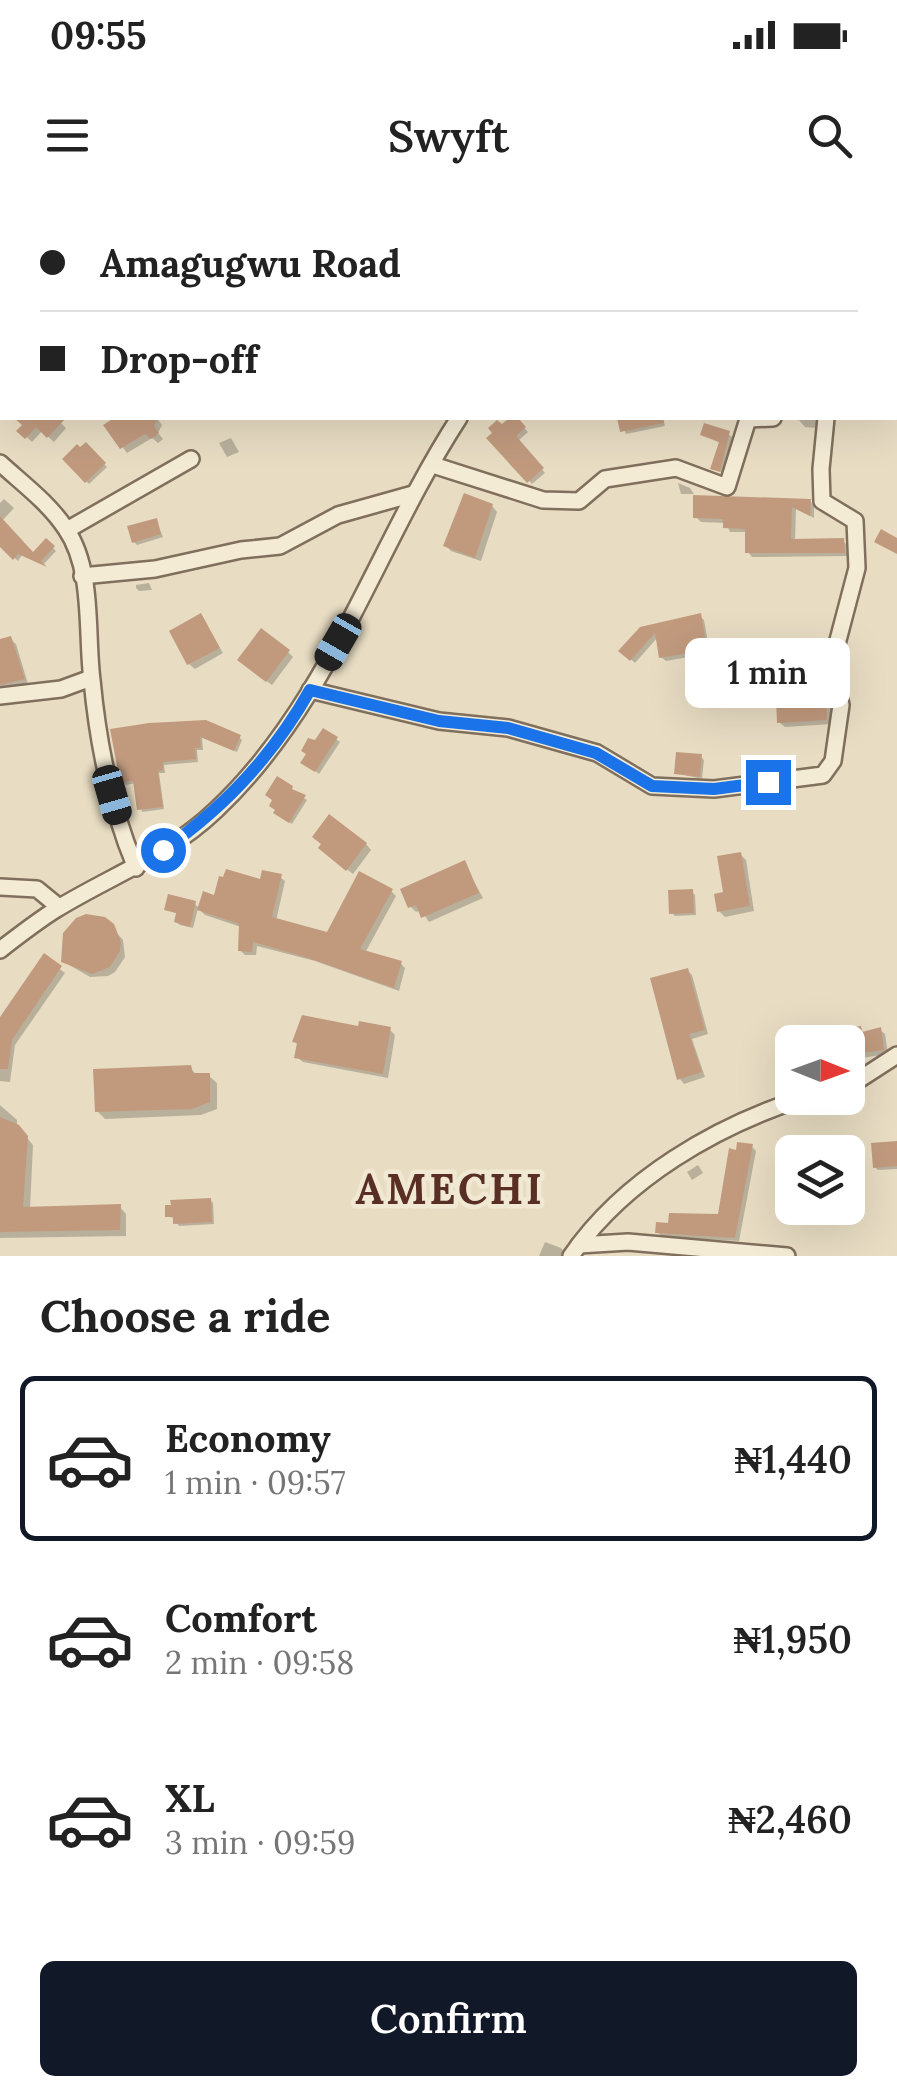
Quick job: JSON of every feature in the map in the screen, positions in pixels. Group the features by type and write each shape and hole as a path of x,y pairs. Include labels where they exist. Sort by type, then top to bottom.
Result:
{"street":[{"path":"0,950 59,907 136,868 216,810 266,754 310,690 413,494 458,420"},
{"path":"433,464 542,500 579,501 605,479 676,468 727,487 748,420"},
{"path":"310,690 439,721 508,728 596,753 652,786 714,789 823,775 833,761 841,705 832,663 857,568 855,521 822,501 826,420"},
{"path":"67,530 191,459"},
{"path":"0,463 67,530 80,560 99,736 112,795 136,868"},
{"path":"82,576 155,569 241,550 280,546 338,515 413,494"},
{"path":"0,696 61,690 91,678"},
{"path":"0,886 37,890 59,907"},
{"path":"865,1073 897,1055"},
{"path":"575,1250 618,1203 689,1152 724,1129 775,1109"},
{"path":"575,1250 653,1244 787,1256"}],"building":[{"path":"16,420 64,420 47,438 36,427 25,439 16,431 22,425"},
{"path":"111,420 157,420 154,426 159,433 151,439 145,434 120,449 103,425"},
{"path":"497,420 502,424 520,420 526,427 516,436 544,468 527,483 486,438 492,433 488,428"},
{"path":"617,420 663,420 664,423 620,432"},
{"path":"704,423 730,431 720,472 710,469 719,442 700,435"},
{"path":"86,442 106,463 85,483 62,459 77,444 80,447"},
{"path":"464,493 493,504 475,558 443,546"},
{"path":"693,495 811,499 810,516 792,507 791,539 844,538 845,553 745,553 745,529 723,528 723,519 693,518"},
{"path":"0,516 33,552 46,538 55,546 41,561 47,567 18,554 13,560 0,547"},
{"path":"157,518 161,534 132,543 127,526"},
{"path":"881,529 897,538 897,554 874,542"},
{"path":"201,613 220,648 187,665 169,631"},
{"path":"701,613 707,650 659,658 655,633 630,661 618,651 640,627"},
{"path":"261,628 290,650 266,682 237,660"},
{"path":"11,636 25,679 0,685 0,639"},
{"path":"826,696 827,720 777,723 776,699"},
{"path":"206,720 241,735 234,751 200,737 196,759 163,762 163,770 158,771 163,807 137,810 133,781 120,782 110,729"},
{"path":"323,728 338,737 315,772 300,763 306,754 301,751 308,738 315,740"},
{"path":"676,752 702,754 700,777 674,774"},
{"path":"277,776 306,795 289,823 273,813 275,810 269,806 272,800 265,795"},
{"path":"329,814 367,843 346,871 318,848 321,844 312,837"},
{"path":"741,852 750,906 717,912 714,894 723,892 717,856"},
{"path":"465,860 479,893 421,918 416,905 408,908 400,889"},
{"path":"226,869 260,879 262,870 282,874 272,917 327,932 359,871 393,889 360,949 402,961 394,988 253,942 252,952 238,951 239,924 197,910 203,891 214,895 219,876 223,877"},
{"path":"693,889 694,913 669,914 668,890"},
{"path":"168,894 196,901 190,927 174,922 176,913 164,910"},
{"path":"86,914 105,917 114,924 121,942 110,967 92,974 61,962 63,933 76,918"},
{"path":"44,953 62,966 12,1040 8,1069 0,1069 0,1017"},
{"path":"688,968 705,1030 689,1034 702,1072 677,1080 650,978"},
{"path":"302,1015 358,1026 359,1021 391,1027 383,1074 294,1058 297,1043 292,1042"},
{"path":"881,1027 884,1050 865,1053 865,1031"},
{"path":"191,1065 193,1073 210,1073 210,1102 192,1109 95,1112 93,1069"},
{"path":"0,1117 19,1125 28,1136 23,1207 121,1204 120,1230 0,1232"},
{"path":"897,1141 897,1166 873,1168 871,1143"},
{"path":"737,1142 753,1144 735,1238 655,1233 656,1222 668,1223 669,1213 718,1214 729,1148 736,1150"},
{"path":"211,1198 212,1222 173,1224 173,1217 165,1217 165,1205 171,1205 170,1200"}],"district":[{"name":"AMECHI","path":"450,1189"}],"route":[{"path":"163,850 216,810 266,754 310,690 439,721 508,728 596,753 652,786 714,789 768,782"}]}
